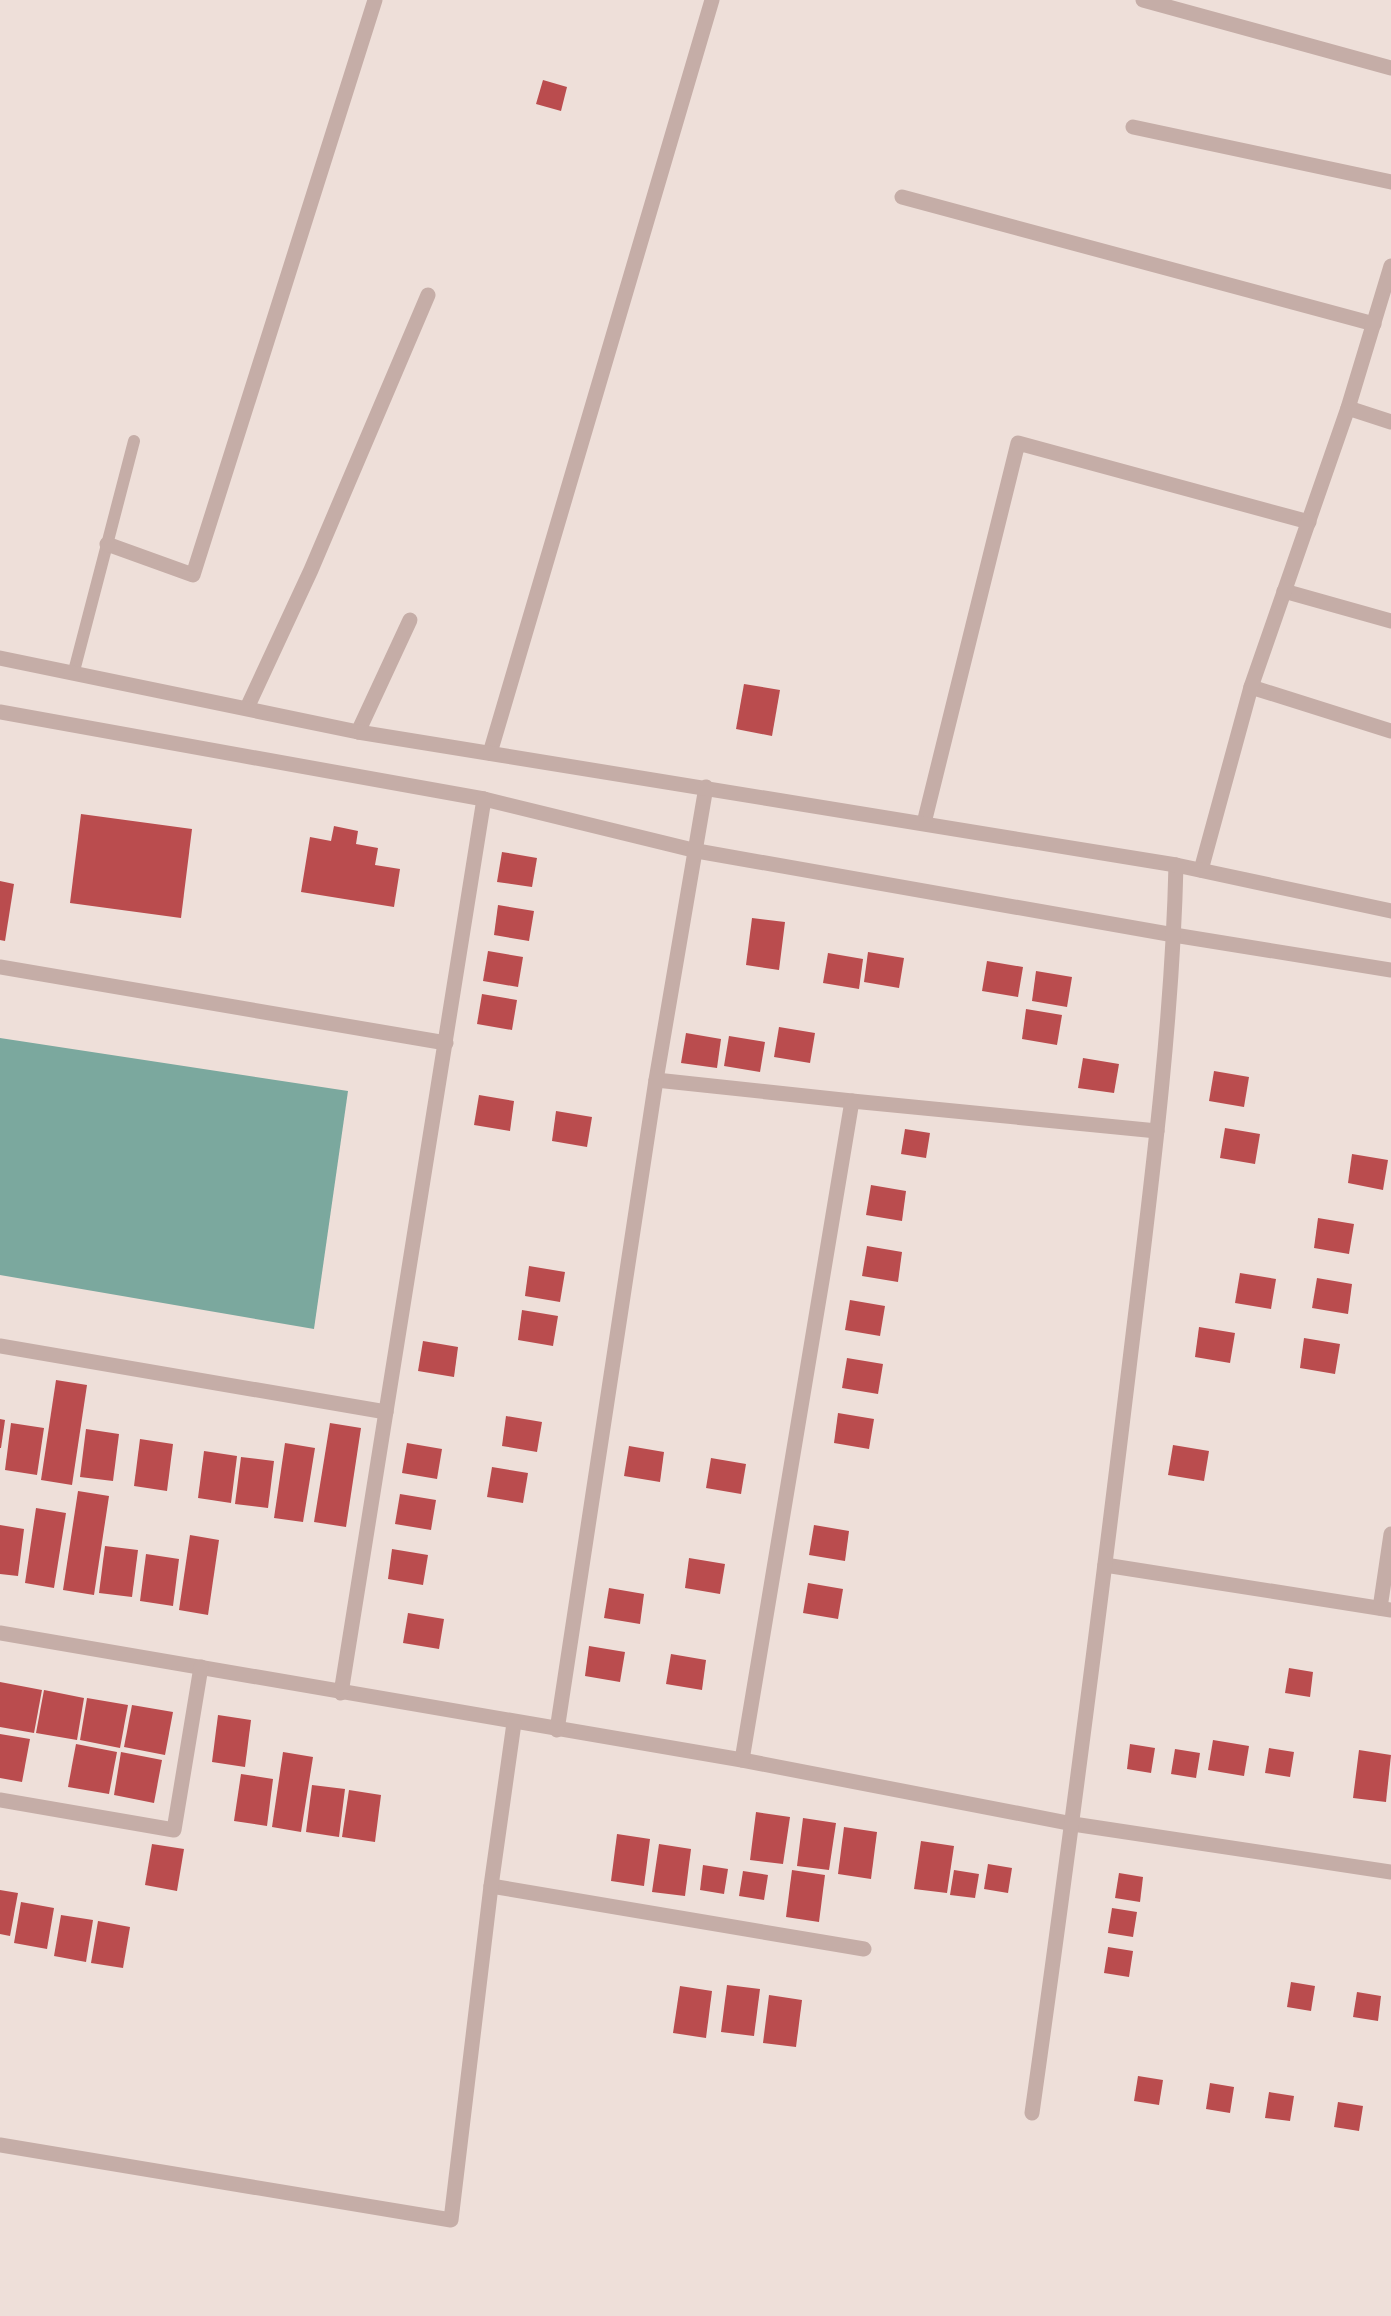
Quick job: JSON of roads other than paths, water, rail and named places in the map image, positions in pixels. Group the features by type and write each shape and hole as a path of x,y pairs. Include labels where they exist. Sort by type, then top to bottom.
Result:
{"street":[{"path":"107,544 193,575 375,0"},
{"path":"490,753 712,0"},
{"path":"1143,0 1391,68"},
{"path":"1133,127 1391,182"},
{"path":"902,197 1374,324"},
{"path":"1201,870 1251,687 1348,408 1391,266"},
{"path":"247,708 311,570 428,295"},
{"path":"1348,408 1391,422"},
{"path":"924,823 1018,443 1309,522"},
{"path":"1284,591 1391,621"},
{"path":"358,732 410,620"},
{"path":"0,658 358,732 706,787 1201,870 1391,911"},
{"path":"1251,687 1391,730"},
{"path":"0,712 484,799 697,850 1174,935 1391,970"},
{"path":"557,1730 656,1080 706,787"},
{"path":"341,1694 484,799"},
{"path":"1032,2113 1073,1824 1157,1131 1174,935 1176,866"},
{"path":"0,967 446,1043"},
{"path":"656,1080 1157,1131"},
{"path":"742,1760 852,1101"},
{"path":"0,1346 386,1412"},
{"path":"1105,1565 1385,1609 1391,1534"},
{"path":"0,1633 201,1667 341,1694 742,1760 1073,1824 1391,1872"},
{"path":"0,1800 174,1830 201,1667"},
{"path":"0,2145 451,2220 491,1887 514,1723"},
{"path":"491,1887 864,1949"}],"lane":[{"path":"74,672 134,441"}],"water":[{"path":"0,1038 348,1091 314,1329 0,1275"}]}
